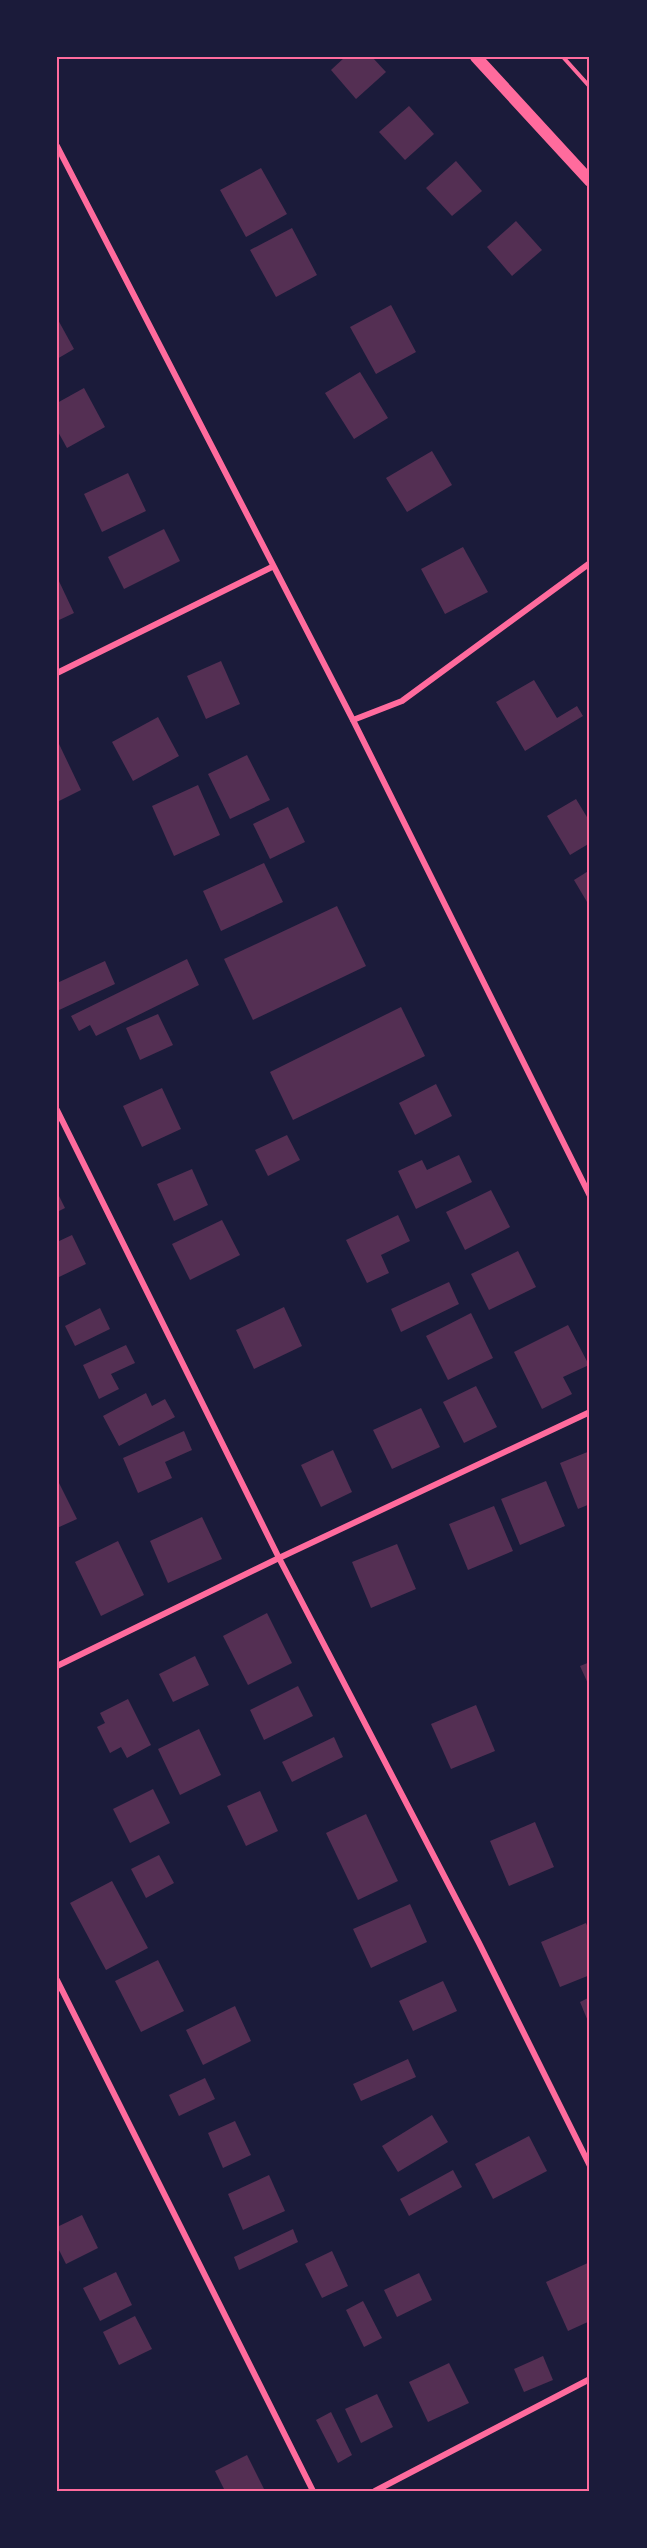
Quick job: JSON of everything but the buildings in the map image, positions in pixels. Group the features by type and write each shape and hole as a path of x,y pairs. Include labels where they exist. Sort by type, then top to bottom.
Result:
{"main road":[{"path":"476,57 590,181"}],"street":[{"path":"57,146 352,720 590,1196"},
{"path":"352,720 402,701 590,563"},
{"path":"57,673 272,567"},
{"path":"57,1110 279,1558 479,1943 590,2166"},
{"path":"57,1666 279,1558 590,1412"},
{"path":"57,1980 313,2491"},
{"path":"375,2491 590,2379"}],"path":[{"path":"563,57 590,87"}]}
